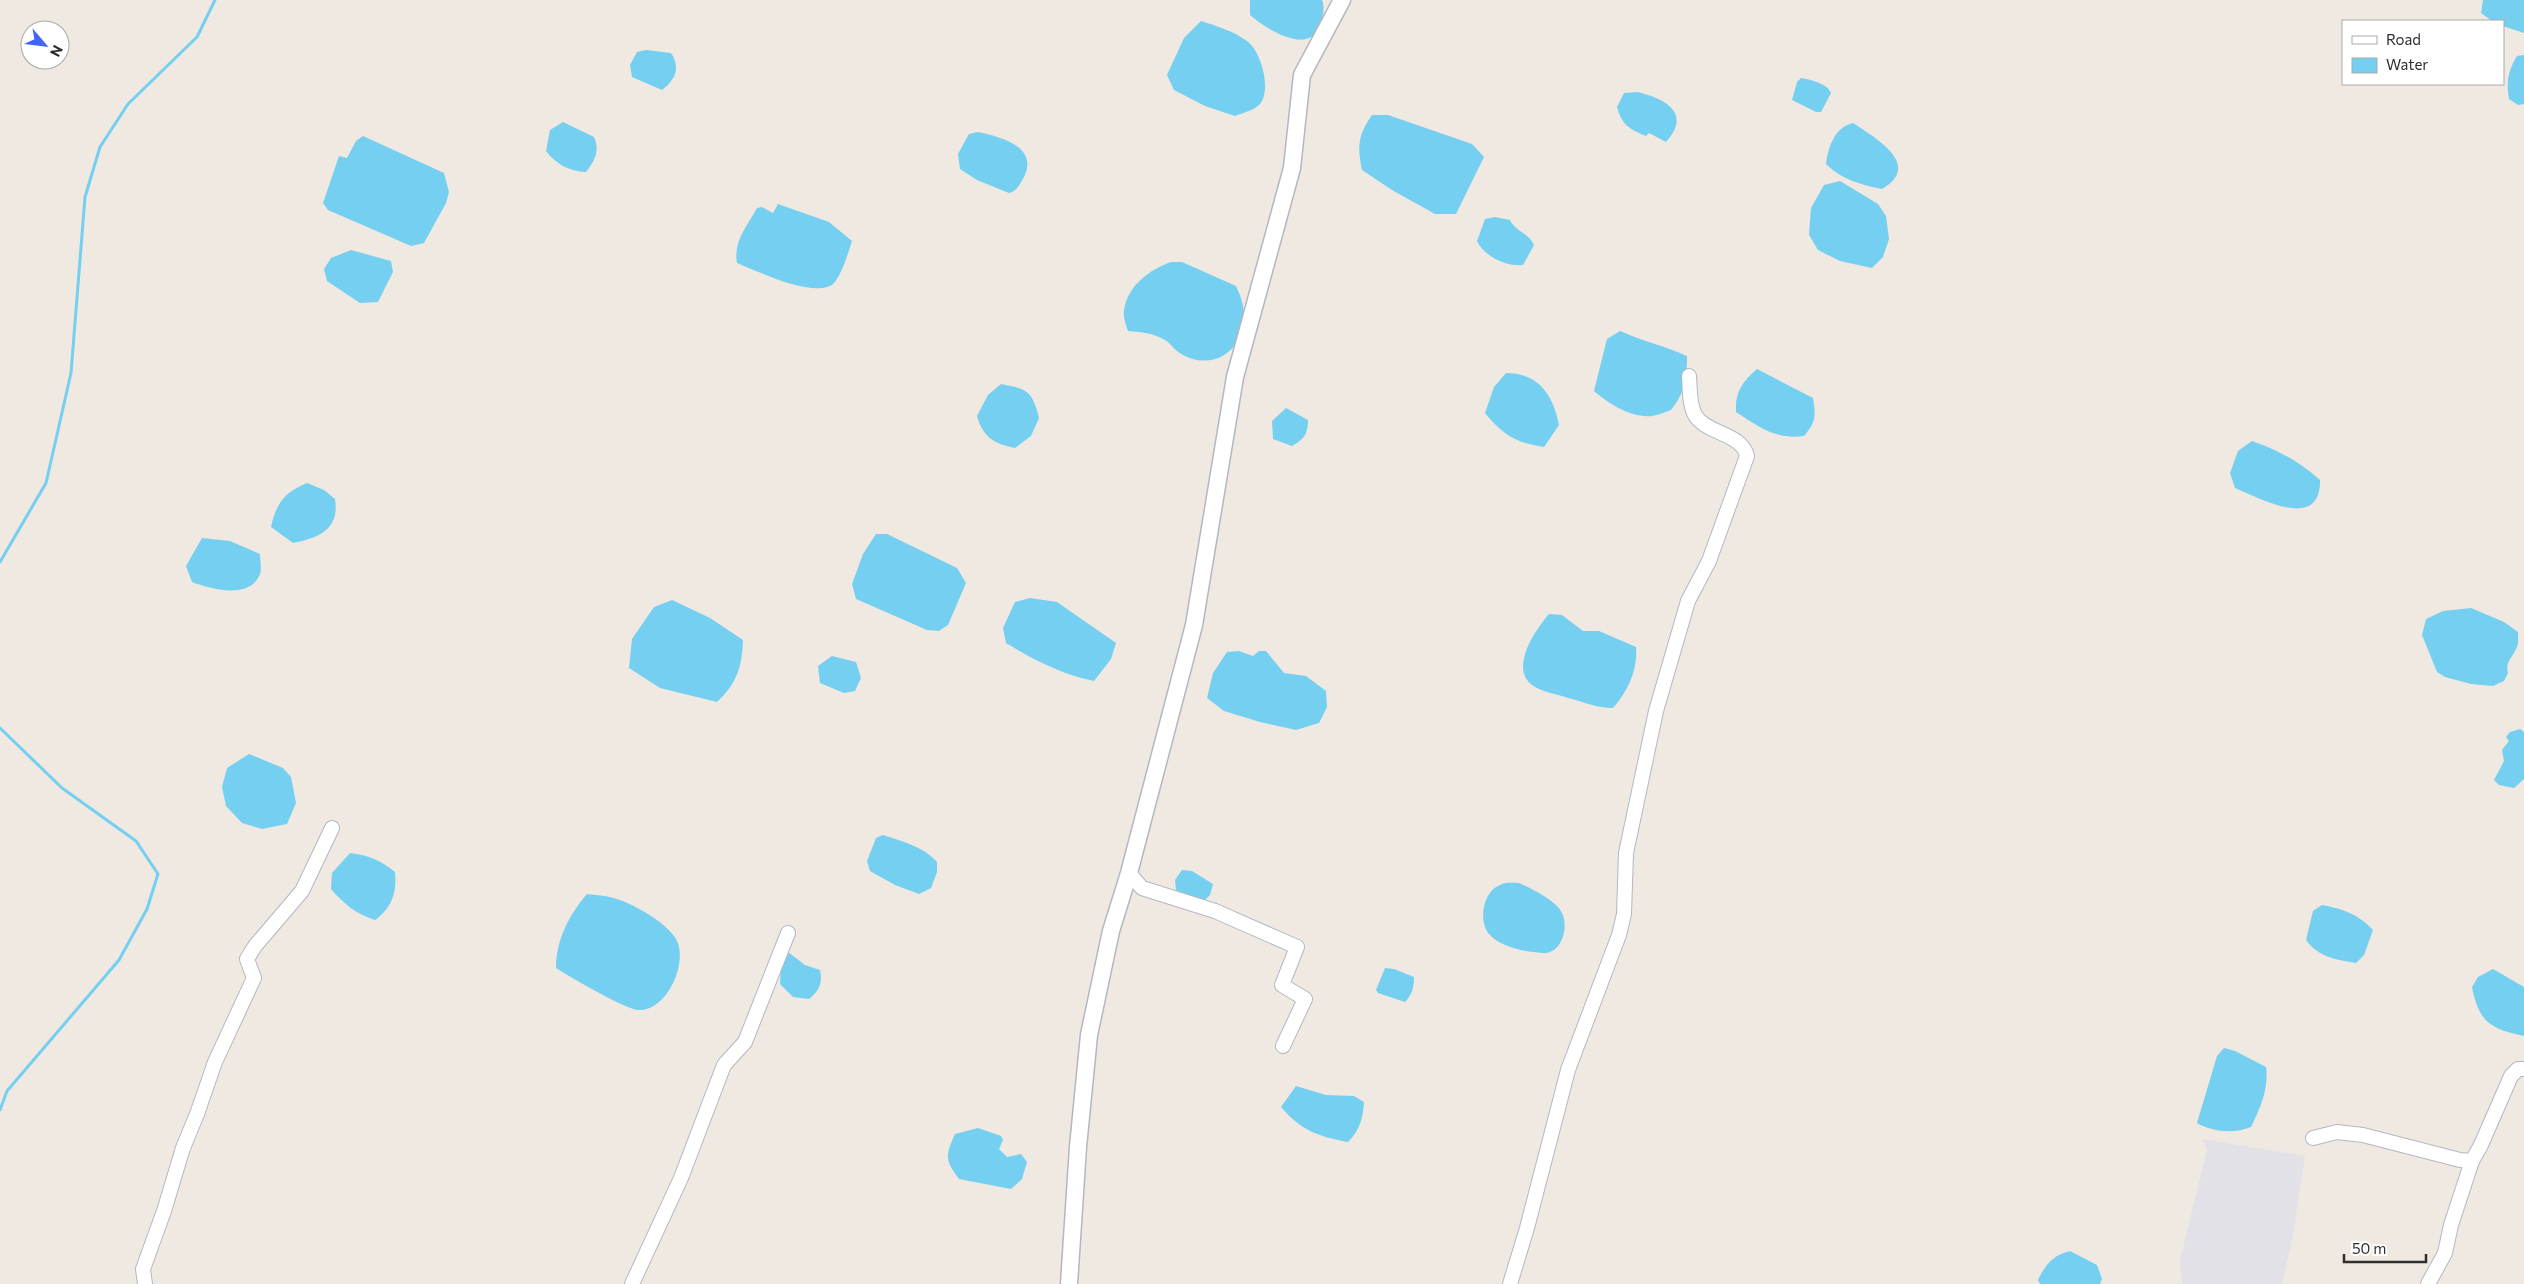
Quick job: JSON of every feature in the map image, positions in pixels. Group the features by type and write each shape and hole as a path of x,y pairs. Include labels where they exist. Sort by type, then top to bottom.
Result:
{"street":[{"path":"1069,1284 1078,1147 1089,1036 1111,931 1129,873 1194,626 1235,377 1292,168 1302,76 1342,0"},
{"path":"1510,1284 1527,1228 1568,1070 1619,935 1624,914 1626,853 1656,711 1688,601 1709,561 1747,456 1742,445 1698,420 1691,400 1690,376"},
{"path":"145,1284 142,1268 164,1211 183,1148 198,1114 215,1062 254,978 247,959 255,946 302,891 332,828"},
{"path":"1129,873 1142,888 1215,911 1297,947 1282,985 1305,1000 1283,1046"},
{"path":"632,1284 681,1178 724,1065 745,1042 788,933"},
{"path":"2428,1284 2444,1253 2472,1161 2481,1145 2510,1076 2518,1070 2524,1069"},
{"path":"2313,1138 2337,1132 2363,1135 2460,1160 2472,1161"}],"shaded area":[{"path":"2202,1139 2305,1156 2293,1235 2282,1284 2182,1284 2180,1260 2207,1149"}],"water":[{"path":"1250,0 1322,0 1324,8 1321,23 1316,33 1308,38 1298,40 1288,37 1266,27 1250,15"},
{"path":"2483,0 2524,0 2524,33 2504,26 2504,20 2491,20 2481,13"},
{"path":"1201,21 1242,37 1257,53 1263,71 1265,90 1260,104 1255,108 1235,116 1205,106 1174,90 1167,75 1184,38"},
{"path":"646,50 671,53 674,58 676,64 675,73 662,90 632,77 630,65 637,52"},
{"path":"2524,55 2524,104 2518,105 2509,99 2508,82 2517,56"},
{"path":"1801,78 1822,84 1831,93 1821,112 1816,112 1792,100 1797,82"},
{"path":"1637,92 1657,98 1672,108 1676,115 1677,123 1674,132 1666,142 1649,133 1646,136 1635,131 1627,126 1621,118 1617,107 1624,93"},
{"path":"1372,115 1388,115 1472,144 1484,157 1456,214 1435,214 1392,190 1362,170 1359,154 1361,135"},
{"path":"563,122 594,137 597,147 596,155 586,172 564,166 554,160 546,151 550,130"},
{"path":"1853,123 1882,144 1897,161 1898,171 1894,180 1882,189 1852,181 1838,174 1826,164 1831,145 1837,133"},
{"path":"978,132 1006,140 1022,150 1027,166 1024,177 1018,187 1009,193 977,180 960,169 958,154 969,134"},
{"path":"363,136 444,173 449,192 446,203 424,243 411,246 328,210 323,203 339,156 347,158 356,141"},
{"path":"1840,181 1878,204 1886,216 1889,239 1883,257 1872,268 1840,261 1818,250 1809,235 1811,208 1824,185"},
{"path":"778,204 829,222 852,241 842,270 833,284 825,288 800,286 737,263 736,255 739,241 757,208 762,207 773,213"},
{"path":"1495,217 1510,220 1532,241 1534,245 1523,265 1510,264 1490,256 1477,241 1485,219"},
{"path":"351,250 391,261 393,272 378,302 360,303 327,281 324,269 331,258"},
{"path":"1171,262 1182,262 1236,286 1244,312 1242,331 1234,346 1220,357 1203,361 1194,359 1185,356 1167,341 1156,336 1128,331 1124,313 1126,302 1134,287 1147,274"},
{"path":"1620,331 1687,356 1682,391 1671,410 1652,416 1636,415 1606,401 1594,391 1607,339"},
{"path":"1757,369 1813,398 1814,419 1804,436 1794,437 1776,434 1760,427 1736,412 1740,388"},
{"path":"1506,373 1518,374 1536,382 1543,388 1553,404 1559,425 1544,447 1511,437 1485,413 1494,387"},
{"path":"1001,384 1028,393 1034,402 1039,418 1031,436 1015,448 995,442 990,438 979,423 977,416 988,395"},
{"path":"1286,408 1308,420 1305,436 1292,446 1273,439 1272,421"},
{"path":"2252,441 2288,457 2320,480 2318,496 2311,505 2300,508 2288,508 2259,499 2235,488 2230,473 2238,451"},
{"path":"307,483 324,490 335,499 336,509 334,518 331,525 319,535 293,543 271,527 276,511 283,499 299,486"},
{"path":"876,534 887,534 957,568 966,583 948,625 939,631 927,630 856,599 852,584 863,554"},
{"path":"202,538 230,541 260,554 261,572 255,582 239,590 229,590 192,582 186,566"},
{"path":"1030,598 1057,602 1116,643 1111,659 1094,681 1048,666 1006,643 1003,628 1015,602"},
{"path":"672,600 710,618 743,640 740,666 737,674 724,695 717,702 660,688 629,668 632,639 654,607"},
{"path":"2471,608 2504,622 2518,632 2518,645 2508,663 2508,673 2504,681 2493,686 2471,684 2445,677 2437,672 2422,635 2426,619 2443,611"},
{"path":"1549,614 1562,615 1583,631 1599,631 1636,647 1634,671 1631,679 1613,708 1596,706 1545,691 1532,685 1526,678 1523,669 1527,649"},
{"path":"1239,651 1253,656 1259,651 1266,651 1284,673 1306,676 1326,691 1327,707 1319,723 1296,730 1260,722 1224,711 1207,698 1213,673 1227,652"},
{"path":"832,656 856,662 861,678 855,691 844,693 820,683 818,666"},
{"path":"2520,729 2524,732 2524,779 2514,788 2499,785 2494,780 2504,761 2502,750 2509,741 2506,737 2510,732"},
{"path":"249,754 283,768 291,777 296,803 287,824 262,829 242,823 226,806 222,787 227,768"},
{"path":"883,835 919,848 937,862 937,872 931,888 919,894 895,885 870,871 867,861 876,838"},
{"path":"350,853 374,859 395,872 395,886 392,899 386,910 375,920 351,908 331,889 332,873"},
{"path":"1182,870 1192,871 1213,884 1210,895 1205,900 1197,900 1176,890 1175,880"},
{"path":"1519,883 1555,904 1562,913 1565,925 1564,932 1555,950 1542,953 1514,948 1494,939 1489,934 1483,914 1486,900 1490,893 1494,888 1502,884"},
{"path":"587,894 613,898 633,906 650,915 666,927 676,939 680,960 677,972 673,984 658,1003 638,1010 631,1008 597,992 556,968 558,948 565,928 569,919"},
{"path":"2322,905 2350,913 2362,920 2373,930 2364,955 2356,963 2335,959 2322,954 2306,940 2313,911"},
{"path":"788,952 805,965 820,970 821,979 819,986 809,999 793,997 780,984 781,966"},
{"path":"1385,968 1394,969 1414,977 1412,991 1405,1002 1378,993 1376,990"},
{"path":"2493,969 2524,987 2524,1036 2494,1027 2478,1008 2472,987 2478,977"},
{"path":"2224,1048 2235,1051 2266,1067 2265,1091 2251,1127 2238,1131 2216,1130 2197,1123 2217,1056"},
{"path":"1296,1086 1326,1095 1354,1096 1364,1102 1360,1124 1348,1142 1319,1135 1303,1127 1281,1107"},
{"path":"978,1128 1001,1136 1003,1140 999,1149 1007,1157 1021,1154 1027,1162 1022,1179 1011,1189 959,1179 951,1167 948,1153 955,1134"},
{"path":"2070,1251 2097,1265 2102,1279 2100,1284 2040,1284 2038,1280 2050,1261"}],"waterway":[{"path":"0,562 46,483 71,373 85,197 100,147 128,104 197,37 215,0"},
{"path":"0,728 62,788 136,841 158,874 147,909 119,960 7,1091 0,1110"}]}
